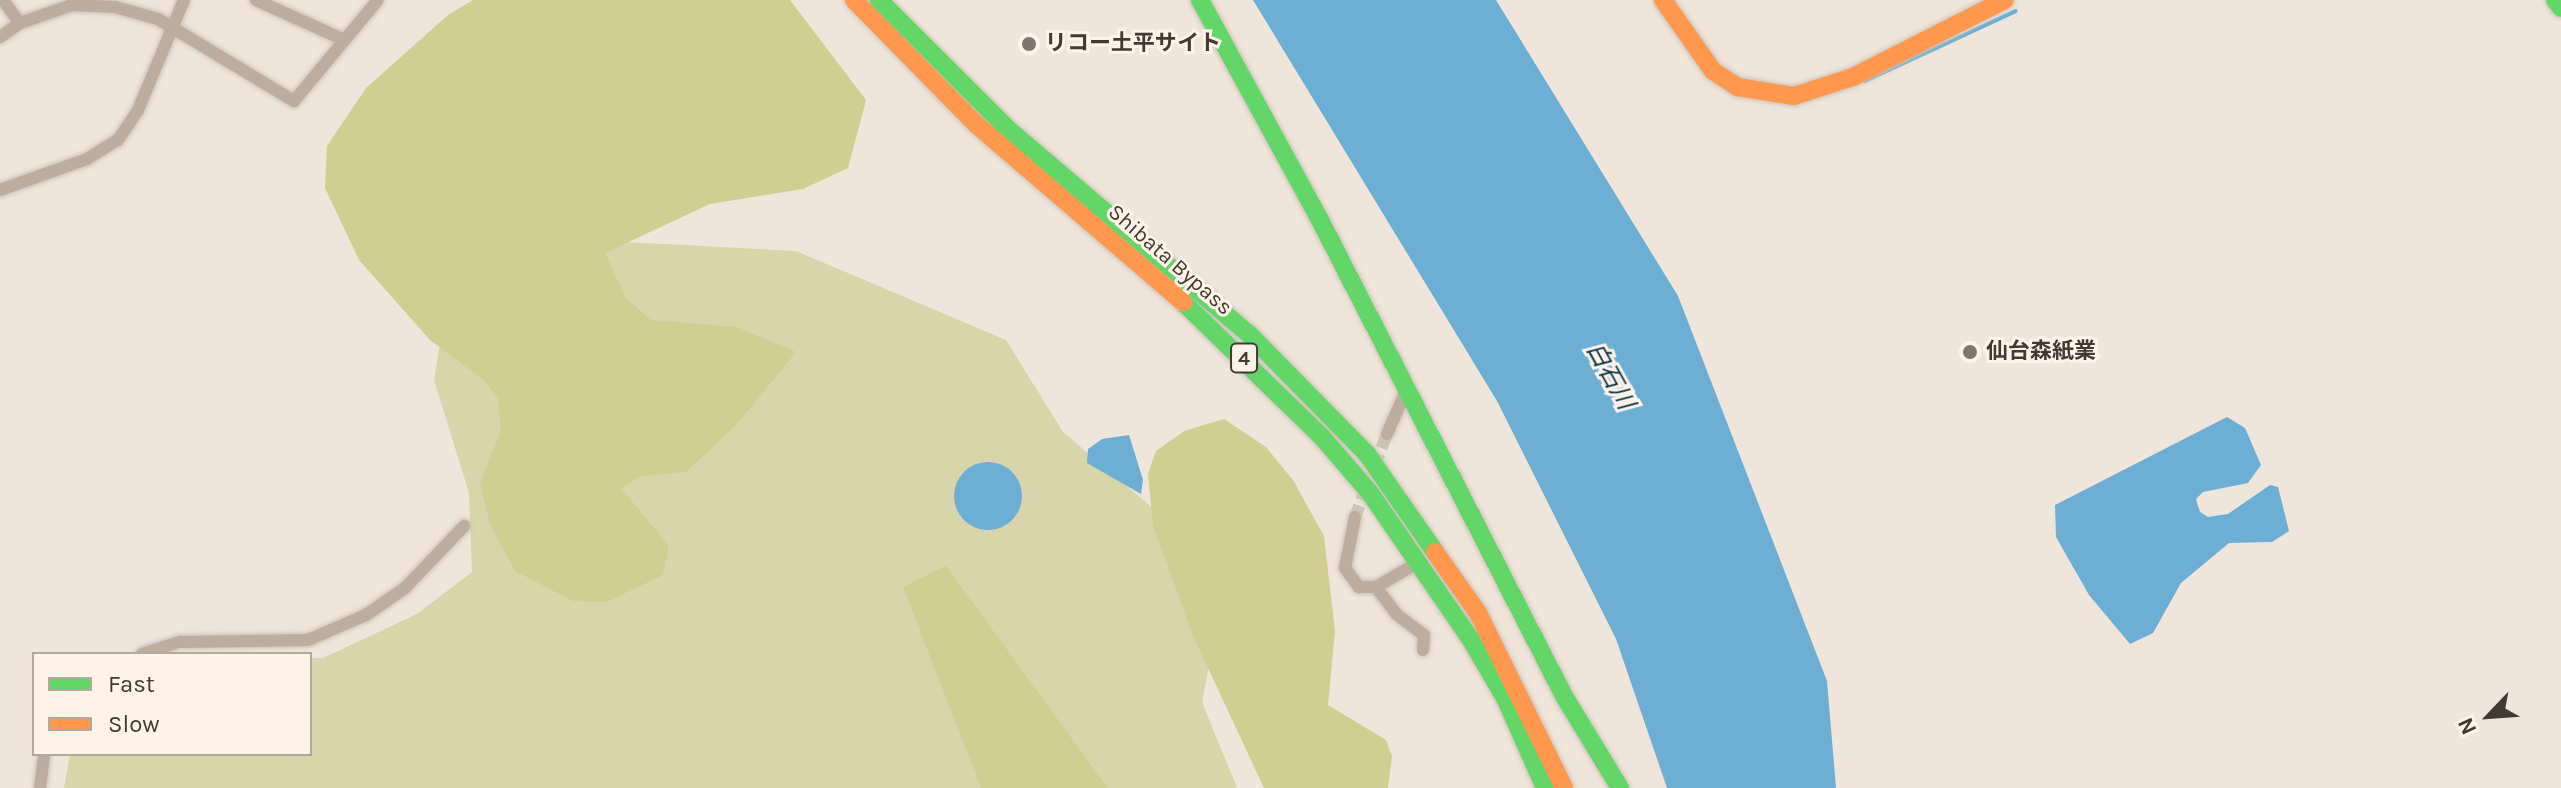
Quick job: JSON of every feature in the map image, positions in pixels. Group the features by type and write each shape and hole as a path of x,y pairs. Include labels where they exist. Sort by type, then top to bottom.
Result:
{"main road":[{"name":"Shibata Bypass","path":"854,0 977,125 1264,377 1370,493 1420,561 1506,700 1545,788"},
{"name":"Shibata Bypass","path":"879,0 1009,130 1249,334 1367,454 1478,613 1564,788"},
{"path":"1200,0 1564,696 1620,788"},
{"path":"1663,0 1713,71 1738,87 1794,96 1853,77 2005,0"},
{"path":"2555,0 2561,8"}],"street":[{"path":"3,0 20,23"},
{"path":"0,190 87,159 118,140 138,110 184,0"},
{"path":"256,0 344,40"},
{"path":"0,37 20,23 88,2 173,28 294,101 378,0"},
{"path":"1387,434 1406,391"},
{"path":"1355,517 1345,568 1359,587 1376,587 1420,561"},
{"path":"148,652 180,642 308,640 366,615 405,588 464,526"},
{"path":"1376,587 1396,614 1424,635 1423,650"},
{"path":"40,788 44,756"}],"shaded area":[{"path":"473,0 790,0 866,100 848,168 803,189 710,204 605,253 626,298 651,320 737,327 796,352 737,424 686,472 641,476 621,488 669,546 663,575 607,602 573,601 515,571 490,524 480,483 501,431 498,399 485,381 430,340 359,260 325,188 327,146 366,88 448,15"},
{"path":"529,237 796,251 1006,340 1063,432 1175,527 1217,626 1202,702 1237,788 64,788 70,756 312,756 312,658 323,658 417,614 472,572 469,493 434,380 453,265"},
{"path":"1224,419 1266,447 1293,480 1324,536 1335,631 1328,705 1386,740 1392,756 1388,788 1264,788 1194,638 1153,526 1148,474 1156,451 1184,431"},
{"path":"946,566 1108,788 981,788 903,587"}],"water":[{"name":"白石川","path":"1253,0 1496,0 1678,296 1827,681 1836,788 1667,788 1616,639 1497,401"},
{"path":"2227,417 2245,428 2261,465 2248,483 2203,492 2196,499 2200,512 2208,517 2228,514 2270,485 2278,487 2289,531 2272,542 2229,543 2181,583 2153,633 2130,644 2089,595 2056,537 2055,505"},
{"path":"1129,435 1143,480 1141,494 1087,463 1088,449 1102,439"},
{"path":"988,462 1012,472 1022,496 1012,520 988,530 964,520 954,496 964,472"}],"waterway":[{"path":"1865,81 2016,11"}],"tunnel":[{"path":"1375,465 1387,434"},
{"path":"1355,517 1367,486"}],"traffic: fast":[{"path":"879,0 1009,130 1249,334 1367,454 1435,552"},
{"path":"1200,0 1320,220 1564,696 1620,788"},
{"path":"2555,0 2561,8"},
{"path":"1183,302 1321,436 1370,493 1471,640 1506,700 1545,788"}],"traffic: slow":[{"path":"854,0 977,125 1183,302"},
{"path":"1663,0 1713,71 1738,87 1794,96 1853,77 2005,0"},
{"path":"1435,552 1478,613 1564,788"}],"place":[{"name":"リコー土平サイト","path":"1029,44"},
{"name":"仙台森紙業","path":"1970,352"}]}
